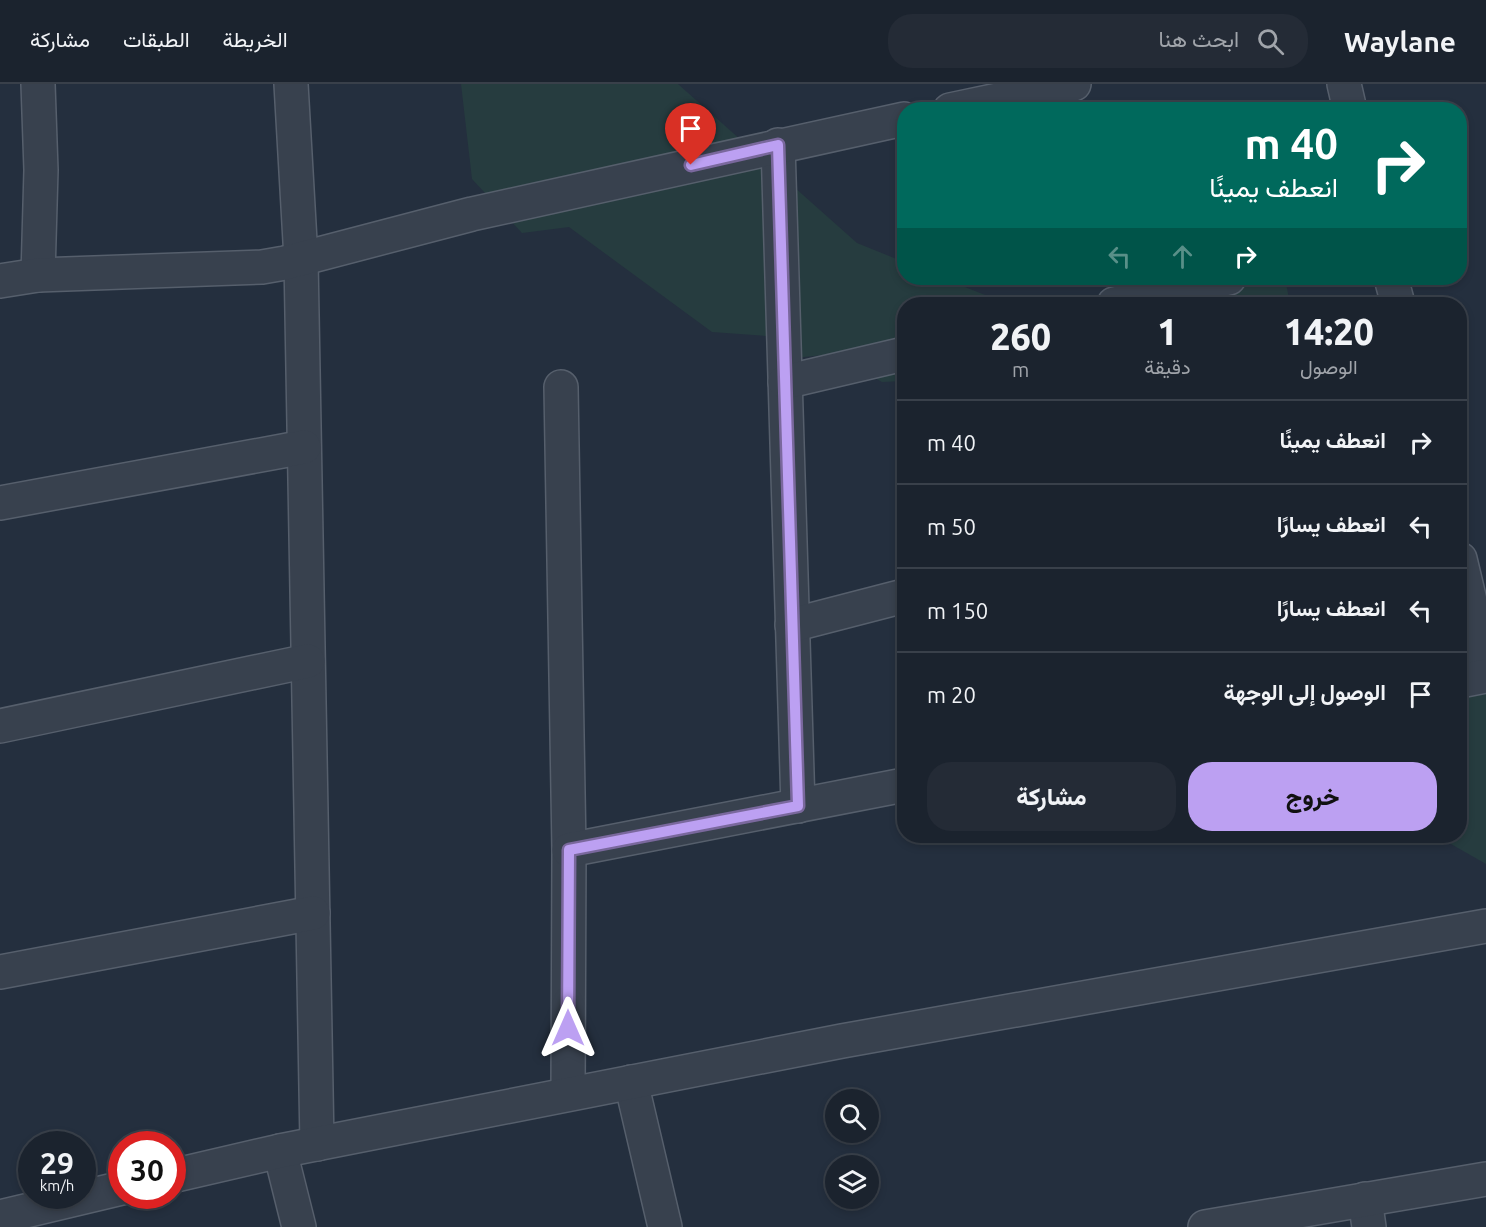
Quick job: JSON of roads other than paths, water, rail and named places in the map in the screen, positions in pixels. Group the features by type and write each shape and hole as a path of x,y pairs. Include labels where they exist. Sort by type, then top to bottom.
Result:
{"street":[{"path":"38,84 41,170 38,275"},
{"path":"291,84 301,259 317,1144"},
{"path":"971,102 1001,91 1074,84"},
{"path":"1344,84 1348,102"},
{"path":"0,281 38,275 262,267 472,214 897,120"},
{"path":"778,145 798,806"},
{"path":"1145,297 1198,285"},
{"path":"785,382 897,356"},
{"path":"561,387 569,850 568,1094"},
{"path":"0,503 304,447"},
{"path":"1467,588 1486,668"},
{"path":"792,625 897,598"},
{"path":"0,726 308,661"},
{"path":"1467,680 1486,676"},
{"path":"569,850 897,786"},
{"path":"0,972 313,913"},
{"path":"186,1173 280,1151 842,1041 1486,926"},
{"path":"631,1082 665,1227"},
{"path":"280,1151 298,1227"},
{"path":"1205,1227 1367,1213 1486,1179"},
{"path":"0,1217 108,1191"}]}
